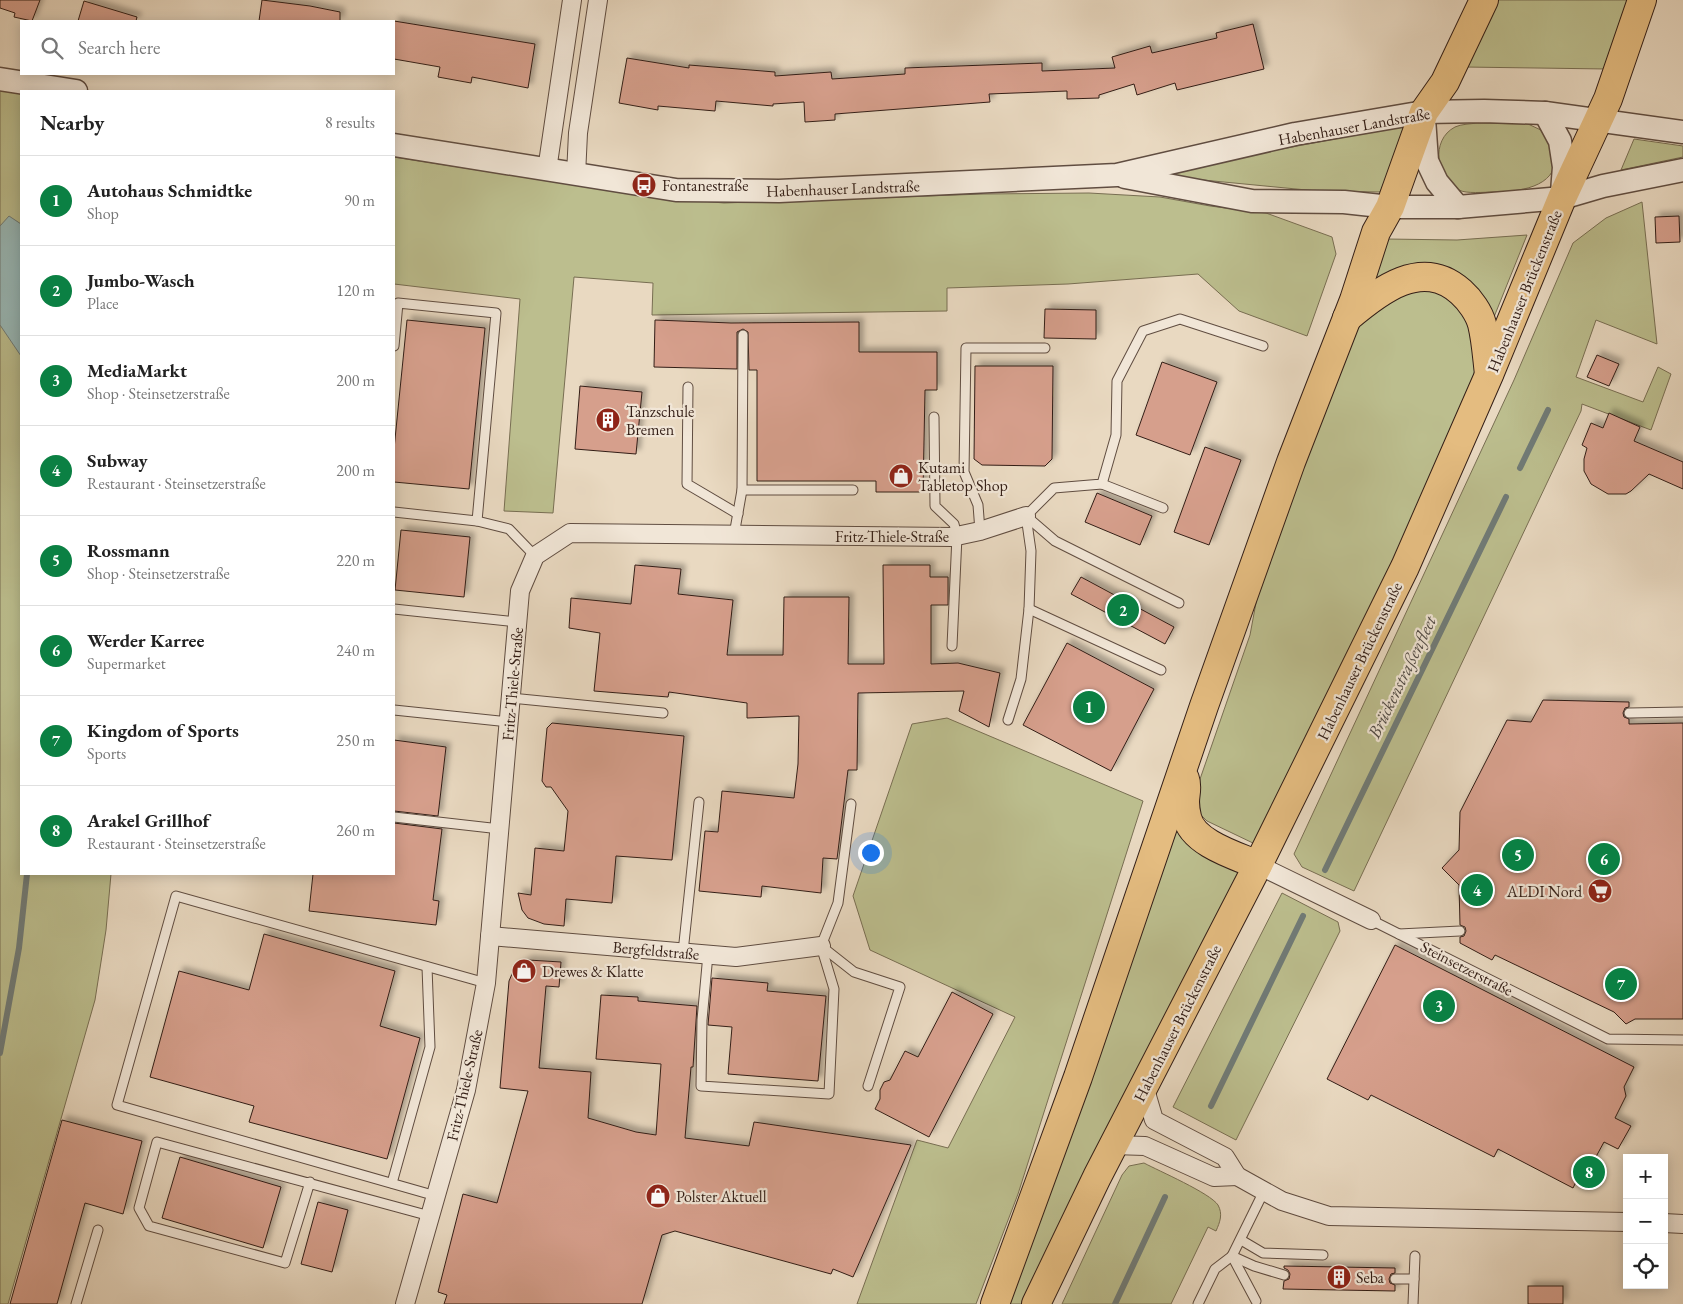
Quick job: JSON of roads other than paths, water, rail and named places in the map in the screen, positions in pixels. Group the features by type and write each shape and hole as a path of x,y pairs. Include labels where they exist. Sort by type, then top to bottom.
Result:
{"main road":[{"path":"996,1304 1078,1077 1182,771 1288,471 1347,318 1376,232 1390,207 1424,112 1445,82 1484,0"},
{"name":"Habenhauser Brückenstraße","path":"1036,1304 1113,1145 1258,865 1405,567 1489,375 1562,198 1608,99 1642,0"},
{"path":"1347,318 1375,294 1403,280 1430,276 1452,284 1469,299 1482,322 1489,375"},
{"path":"1182,771 1187,783 1185,803 1188,820 1197,836 1212,845 1258,865"}],"street":[{"path":"547,170 572,0"},
{"path":"576,175 578,133 598,0"},
{"path":"0,78 70,90"},
{"path":"1424,112 1427,160 1438,182 1458,207"},
{"name":"Habenhauser Landstraße","path":"395,145 676,190 779,191 1117,175 1295,134 1424,112 1545,113 1683,132"},
{"path":"1545,113 1560,142 1564,167 1562,198"},
{"name":"Habenhauser Landstraße","path":"1117,175 1252,201 1344,202 1390,207 1458,207 1562,198 1603,186 1683,170"},
{"name":"Fritz-Thiele-Straße","path":"405,1304 466,1090 486,983 520,591 535,556 570,533 957,536 980,531 1026,516"},
{"name":"Steinsetzerstraße","path":"1258,865 1371,920"},
{"name":"Bergfeldstraße","path":"490,936 736,957 821,946"},
{"path":"1144,1086 1154,1120 1225,1157 1237,1176 1282,1201 1329,1216 1623,1222"},
{"path":"1113,1145 1145,1146 1214,1177 1237,1176"},
{"path":"1668,1223 1683,1224"}],"lane":[{"path":"395,335 398,303 496,313 477,521"},
{"path":"1102,484 1116,435 1117,381 1143,332 1180,320 1262,346"},
{"path":"734,534 742,490 743,335"},
{"path":"980,531 978,505 964,472 966,348 1045,348"},
{"path":"688,387 687,484 738,514"},
{"path":"934,417 935,506 954,524 957,536 952,646"},
{"path":"1026,516 1054,488 1102,484 1162,508"},
{"path":"742,490 853,490"},
{"path":"395,512 477,521 510,528 535,556"},
{"path":"1026,516 1055,540 1179,604"},
{"path":"1008,720 1021,679 1029,609 1031,551 1026,516"},
{"path":"395,609 518,622"},
{"path":"1029,609 1161,670"},
{"path":"511,698 663,713"},
{"path":"395,710 509,722"},
{"path":"1629,713 1683,712"},
{"path":"683,952 699,802"},
{"path":"708,954 702,1020 700,1086 829,1094 834,989 821,946 838,903 851,804"},
{"path":"395,817 500,829"},
{"path":"436,1196 117,1104 176,896 486,983"},
{"name":"Steinsetzerstraße","path":"1371,920 1608,1039 1683,1040"},
{"path":"1399,934 1460,931"},
{"path":"821,946 854,972 900,988 868,1086"},
{"path":"392,1184 430,1047 427,967"},
{"path":"310,1182 285,1263 149,1226 139,1208 157,1142 310,1182 430,1216"},
{"path":"1198,1304 1215,1269 1232,1256 1264,1191"},
{"path":"76,1304 98,1230"},
{"path":"1240,1240 1262,1253 1323,1255"},
{"path":"1232,1256 1254,1266 1284,1275"},
{"path":"1232,1256 1256,1300"},
{"path":"1413,1304 1414,1256"},
{"path":"1395,1279 1414,1279"}],"water":[{"path":"9,216 20,223 20,355 0,325 0,226"}],"waterway":[{"name":"Brückenstraßenfleet","path":"1520,468 1548,410"},
{"name":"Brückenstraßenfleet","path":"1325,870 1506,497"},
{"path":"0,1053 19,948 27,875"},
{"name":"Brückenstraßenfleet","path":"1211,1106 1303,916"},
{"name":"Brückenstraßenfleet","path":"1115,1304 1165,1197"}],"place":[{"name":"Fontanestraße","path":"644,185"},
{"name":"Tanzschule Bremen","path":"608,420"},
{"name":"Kutami Tabletop Shop","path":"901,476"},
{"name":"Jumbo-Wasch","path":"1123,610"},
{"name":"Autohaus Schmidtke","path":"1089,707"},
{"name":"Rossmann","path":"1518,855"},
{"name":"Werder Karree","path":"1604,859"},
{"name":"Subway","path":"1477,890"},
{"name":"ALDI Nord","path":"1600,891"},
{"name":"Drewes & Klatte","path":"524,971"},
{"name":"Kingdom of Sports","path":"1621,984"},
{"name":"MediaMarkt","path":"1439,1006"},
{"name":"Arakel Grillhof","path":"1589,1172"},
{"name":"Polster Aktuell","path":"658,1196"},
{"name":"Seba","path":"1339,1277"}]}
